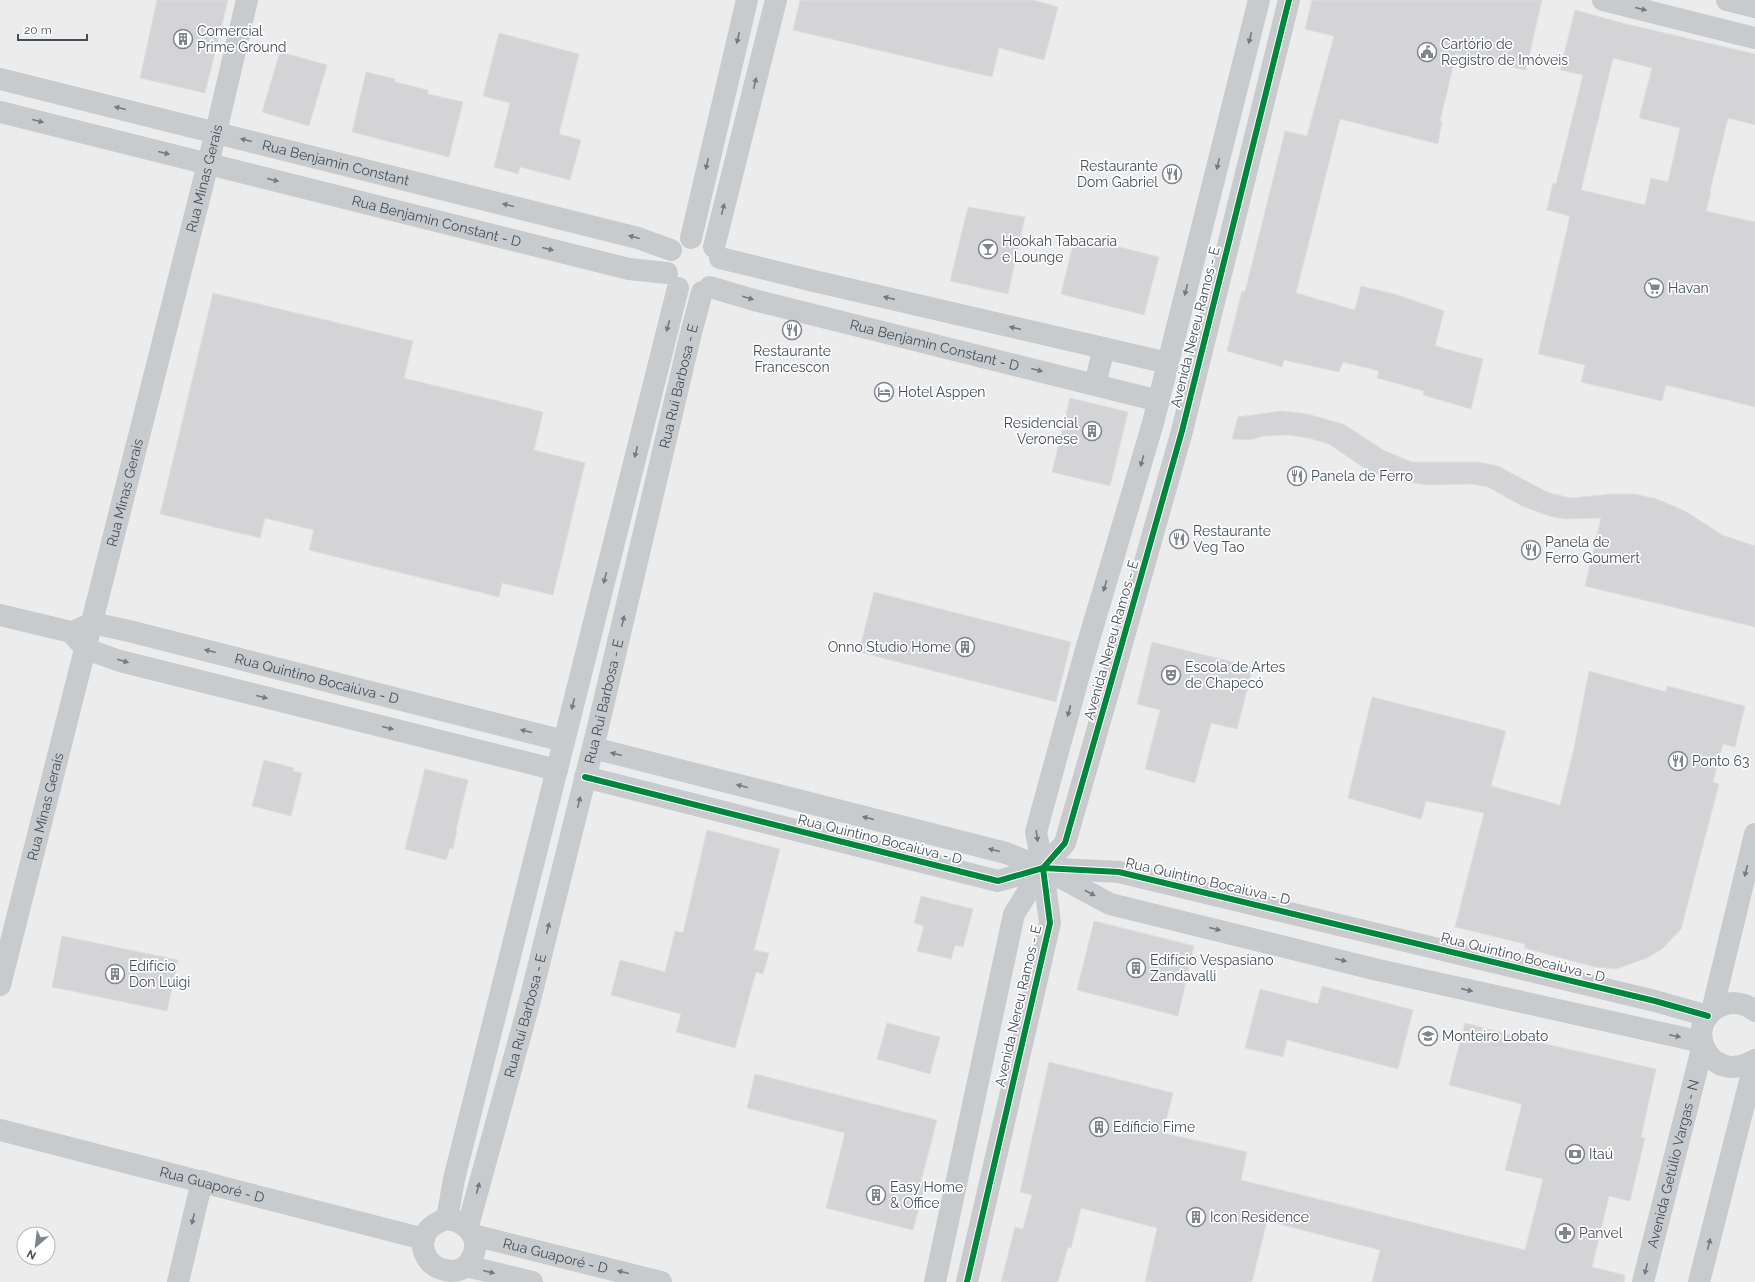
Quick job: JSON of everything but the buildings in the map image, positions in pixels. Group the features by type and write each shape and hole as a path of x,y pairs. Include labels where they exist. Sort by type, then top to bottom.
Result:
{"street":[{"name":"Rua Minas Gerais","path":"0,985 216,132 247,0"},
{"path":"691,238 747,0"},
{"path":"776,0 717,252 720,274 706,290 686,292 673,280 667,257 671,250 683,240 691,238 707,241 717,252 814,281 1168,363"},
{"name":"Avenida Nereu Ramos - E","path":"967,1282 1050,923 1044,868 1036,832 1085,653 1159,401 1259,0"},
{"name":"Avenida Nereu Ramos - E","path":"935,1282 1014,914 1044,868 1065,843 1182,431 1289,0"},
{"path":"1603,0 1755,38"},
{"path":"1727,0 1755,7"},
{"name":"Rua Benjamin Constant","path":"0,79 638,238 671,250"},
{"path":"0,112 208,163"},
{"name":"Rua Benjamin Constant - D","path":"208,163 673,280"},
{"path":"451,224 459,193"},
{"name":"Rua Rui Barbosa - E","path":"447,1219 454,1179 557,770 673,280"},
{"name":"Rua Benjamin Constant - D","path":"706,290 754,300 1159,401"},
{"name":"Rua Rui Barbosa - E","path":"470,1231 593,748 690,337 706,290"},
{"path":"1095,384 1104,348"},
{"path":"0,615 71,632 86,649 120,661 557,770"},
{"path":"71,632 92,623"},
{"name":"Rua Quintino Bocaiúva - D","path":"92,623 129,631 564,741"},
{"path":"236,690 244,660"},
{"name":"Rua Quintino Bocaiúva - D","path":"593,748 1006,852 1044,868 1110,904 1378,970 1702,1044"},
{"name":"Rua Quintino Bocaiúva - D","path":"585,777 998,881 1044,868 1119,872 1710,1014"},
{"path":"1710,1014 1755,834"},
{"path":"1710,1014 1720,1006 1730,1003 1741,1004 1755,1011"},
{"name":"Avenida Getúlio Vargas - N","path":"1643,1282 1702,1044 1702,1028 1710,1014"},
{"path":"1702,1044 1708,1055 1725,1067 1736,1068 1755,1060"},
{"path":"1699,1282 1755,1060"},
{"name":"Rua Guaporé - D","path":"0,1130 424,1239"},
{"path":"178,1282 202,1181"},
{"path":"466,1266 472,1257 475,1246 470,1231 458,1220 447,1219 436,1222 428,1229 424,1239 424,1249 427,1259 443,1276 466,1266 522,1280"},
{"name":"Rua Guaporé - D","path":"470,1231 661,1282"}],"cycle path":[{"path":"967,1282 1050,923 1043,868 1065,843 1108,693 1182,431 1289,0"},
{"path":"585,777 998,881 1043,868 1119,872 1655,1001 1708,1016"}],"place":[{"name":"Comercial Prime Ground","path":"183,39"},
{"name":"Cartório de Registro de Imóveis","path":"1427,52"},
{"name":"Restaurante Dom Gabriel","path":"1172,174"},
{"name":"Hookah Tabacaria e Lounge","path":"988,249"},
{"name":"Havan","path":"1654,288"},
{"name":"Restaurante Francescon","path":"792,330"},
{"name":"Hotel Asppen","path":"884,392"},
{"name":"Residencial Veronese","path":"1092,431"},
{"name":"Panela de Ferro","path":"1297,476"},
{"name":"Restaurante Veg Tao","path":"1179,539"},
{"name":"Panela de Ferro Goumert","path":"1531,550"},
{"name":"Onno Studio Home","path":"965,647"},
{"name":"Escola de Artes de Chapecó","path":"1171,675"},
{"name":"Ponto 63","path":"1678,761"},
{"name":"Edifício Vespasiano Zandavalli","path":"1136,968"},
{"name":"Edifício Don Luigi","path":"115,974"},
{"name":"Monteiro Lobato","path":"1428,1036"},
{"name":"Edíficio Fime","path":"1099,1127"},
{"name":"Itaú","path":"1575,1154"},
{"name":"Easy Home & Office","path":"876,1195"},
{"name":"Icon Residence","path":"1196,1217"},
{"name":"Panvel","path":"1565,1233"}]}
